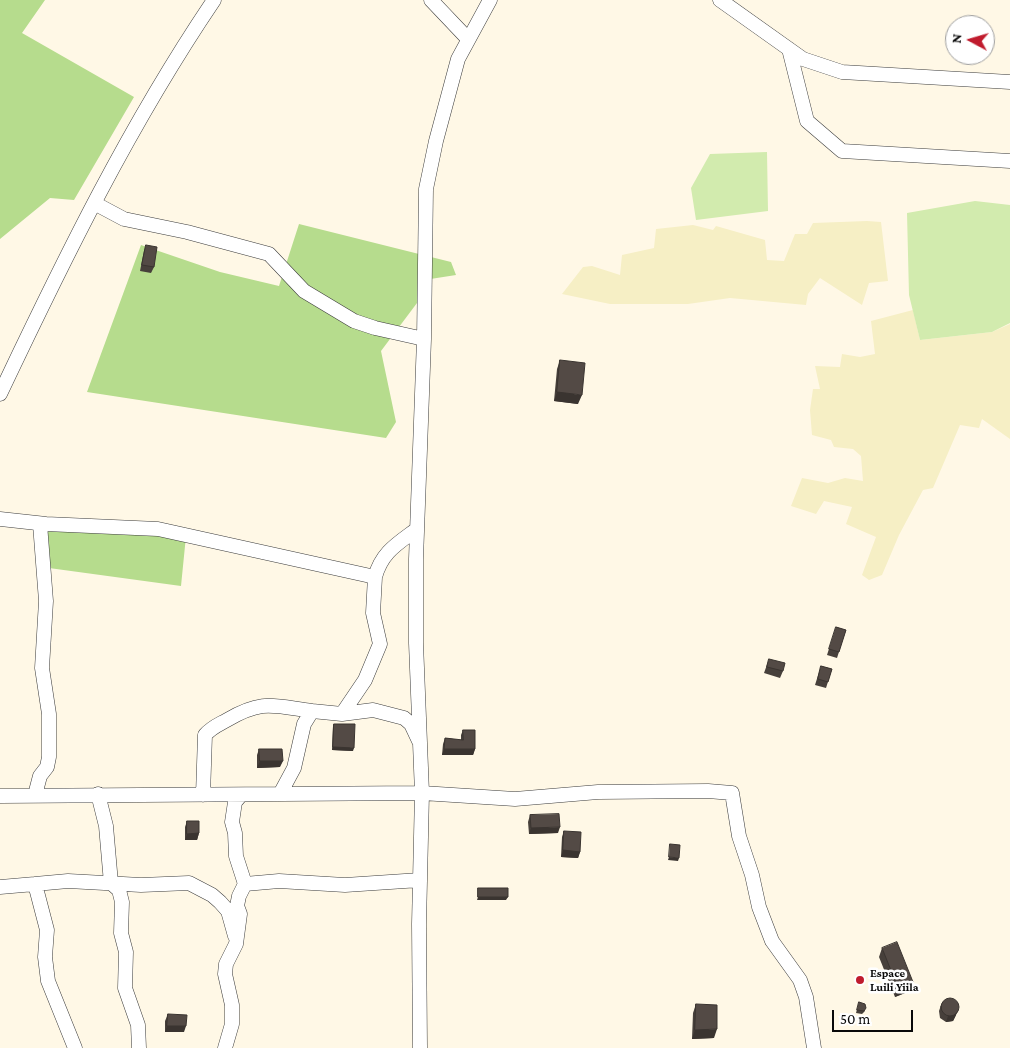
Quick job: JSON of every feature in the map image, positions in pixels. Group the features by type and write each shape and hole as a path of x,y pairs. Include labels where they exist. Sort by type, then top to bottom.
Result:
{"street":[{"path":"0,394 94,203 139,120 214,0"},
{"path":"431,0 468,39"},
{"path":"420,1048 422,746 416,644 417,528 424,339 426,189 436,141 458,59 490,0"},
{"path":"720,0 803,59 842,72 1010,82"},
{"path":"789,49 807,121 842,151 1010,161"},
{"path":"94,203 124,219 187,232 269,254 304,291 354,321 375,328 424,339"},
{"path":"0,519 40,524 158,529 375,577"},
{"path":"34,795 40,776 47,767 49,758 49,714 42,668 46,601 40,524"},
{"path":"342,714 365,680 380,644 372,613 375,577 379,562 384,555 417,528"},
{"path":"203,795 205,735 210,728 244,709 262,705 342,714 373,710 404,718 411,724 422,746"},
{"path":"280,794 294,768 304,724 312,711"},
{"path":"0,796 422,793 515,800 598,792 732,793 739,836 752,875 758,907 772,941 800,980 806,997 814,1048"},
{"path":"98,794 106,826 111,882 118,890 122,902 121,933 126,952 125,988 138,1026 140,1048"},
{"path":"225,1048 232,1024 232,1006 225,974 226,964 237,941 240,914 237,906 239,896 245,884 236,856 235,833 232,822 235,802 241,795"},
{"path":"245,884 279,881 345,885 420,880"},
{"path":"0,887 50,882 111,882 141,885 189,883 212,895 228,911 237,941"},
{"path":"35,884 47,930 45,957 48,981 75,1048"}],"shaded area":[{"path":"881,222 888,281 869,283 862,305 820,278 808,294 806,305 730,298 688,304 610,304 562,294 583,267 592,266 620,275 622,255 654,248 656,229 693,225 713,230 716,226 765,240 767,260 784,261 795,234 807,234 813,223"},
{"path":"913,310 920,340 992,332 1010,324 1010,439 982,419 979,428 960,425 933,488 923,490 899,535 882,575 869,580 862,575 876,537 846,524 852,507 824,501 816,514 791,506 802,478 828,483 845,478 863,481 861,456 853,449 834,447 831,440 812,435 810,410 813,389 820,389 815,366 840,367 842,354 860,357 875,354 871,321"}],"green space":[{"path":"0,0 45,0 22,33 134,97 74,200 50,198 0,239"},
{"path":"767,152 768,211 696,220 691,188 710,154"},
{"path":"975,201 1010,205 1010,323 992,332 920,340 909,295 907,213"},
{"path":"299,224 451,262 456,275 424,280 423,295 381,351 396,422 386,438 87,392 141,245 220,272 279,286"},
{"path":"46,525 186,536 181,586 49,568"}],"building":[{"path":"146,245 157,247 154,267 142,265"},
{"path":"560,360 585,363 582,395 557,392"},
{"path":"836,627 846,630 839,652 829,649"},
{"path":"769,659 785,663 783,671 767,667"},
{"path":"821,666 832,669 828,682 818,679"},
{"path":"334,724 355,724 354,748 333,747"},
{"path":"463,730 475,730 475,749 444,749 445,738 463,740"},
{"path":"259,749 282,749 283,761 260,761"},
{"path":"559,814 560,827 531,828 530,815"},
{"path":"187,821 199,821 199,833 187,834"},
{"path":"564,831 581,832 580,852 563,850"},
{"path":"670,844 680,845 679,858 669,857"},
{"path":"478,888 508,888 508,897 478,897"},
{"path":"897,942 913,982 898,988 882,948"},
{"path":"950,998 956,1001 959,1007 956,1013 950,1016 944,1013 941,1007 944,1001"},
{"path":"859,1002 865,1004 866,1008 864,1011 857,1010"},
{"path":"696,1004 717,1005 717,1029 695,1030"},
{"path":"168,1014 187,1015 186,1026 167,1026"}],"place":[{"name":"Espace Luili Yiila","path":"860,980"}]}
